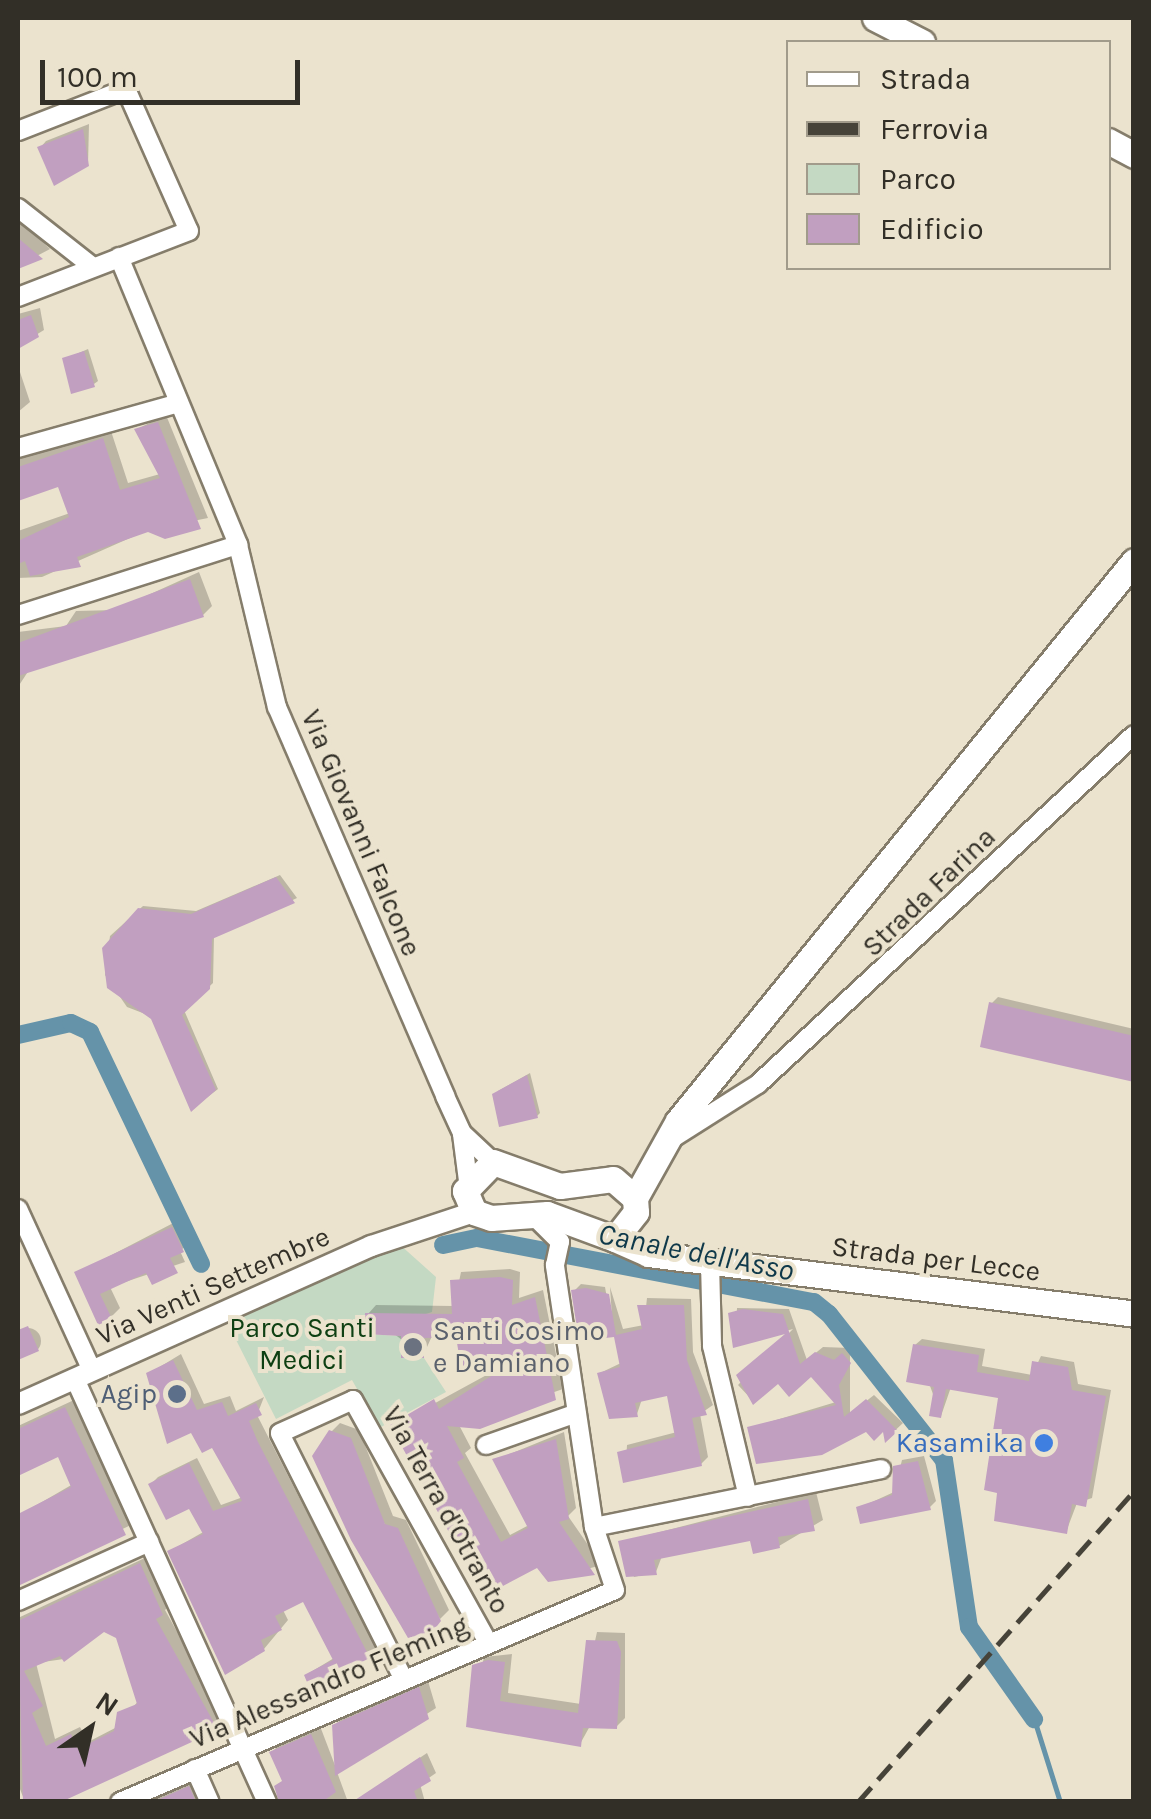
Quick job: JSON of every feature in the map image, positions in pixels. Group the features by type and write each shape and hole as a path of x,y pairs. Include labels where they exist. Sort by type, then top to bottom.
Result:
{"main road":[{"path":"875,18 918,40"},
{"path":"1111,142 1134,154"},
{"path":"615,1240 678,1122 1134,561"},
{"path":"469,1195 493,1162 560,1186 613,1179 678,1122"},
{"path":"613,1179 635,1205 653,1240 679,1256"},
{"name":"Strada per Lecce","path":"469,1195 710,1268 1134,1314"}],"street":[{"path":"18,132 126,89 189,230 18,298"},
{"path":"18,208 92,267"},
{"name":"Via Giovanni Falcone","path":"119,257 238,545 278,706 462,1133 469,1195"},
{"path":"18,448 179,402"},
{"path":"18,615 238,545"},
{"name":"Strada Farina","path":"663,1144 758,1084 1134,735"},
{"path":"719,1073 758,1084"},
{"name":"Via Giovanni Falcone","path":"462,1133 493,1162"},
{"name":"Via Venti Settembre","path":"18,1404 432,1221 469,1195"},
{"path":"18,1209 149,1542 266,1802"},
{"path":"531,1214 560,1242 555,1265 594,1527 880,1469"},
{"path":"710,1268 706,1299 748,1497"},
{"name":"Via Terra d'Otranto","path":"404,1680 280,1434 353,1400 488,1643"},
{"path":"486,1445 577,1413"},
{"name":"Via Alessandro Fleming","path":"120,1802 615,1590 594,1527"},
{"path":"18,1601 149,1542"},
{"path":"195,1769 210,1802"}],"green space":[{"name":"Parco Santi Medici","path":"398,1243 436,1277 432,1312 365,1334 401,1336 401,1357 424,1358 446,1392 379,1428 352,1380 276,1419 225,1318"}],"building":[{"path":"83,129 89,166 54,186 37,147"},
{"path":"18,238 43,259 18,269"},
{"path":"31,315 39,337 18,349 18,320"},
{"path":"84,351 95,387 71,394 62,358"},
{"path":"158,422 201,529 165,539 148,532 77,557 81,567 30,576 25,561 18,564 18,541 69,517 58,487 18,501 18,467 103,438 120,490 160,478 134,429"},
{"path":"190,579 204,617 18,676 18,643"},
{"path":"276,877 295,903 212,939 210,989 182,1015 216,1090 191,1112 151,1019 107,988 102,948 138,908 191,914"},
{"path":"989,1002 1134,1036 1134,1082 980,1047"},
{"path":"527,1075 538,1118 499,1127 492,1094"},
{"path":"172,1227 184,1252 170,1258 178,1273 152,1285 146,1273 100,1294 112,1319 98,1325 74,1272"},
{"path":"450,1280 513,1280 512,1305 535,1297 556,1400 480,1429 447,1426 464,1458 457,1462 501,1542 528,1528 492,1459 556,1439 569,1519 559,1522 595,1575 548,1582 537,1568 484,1596 390,1425 434,1399 439,1409 515,1361 461,1367 456,1337 424,1338 424,1358 401,1358 401,1336 364,1334 365,1313 452,1314"},
{"path":"586,1288 609,1294 616,1335 642,1329 637,1305 684,1305 687,1360 707,1415 692,1418 702,1466 623,1483 617,1452 675,1437 667,1396 635,1403 638,1417 609,1419 597,1373 620,1367 614,1337 579,1341 571,1290"},
{"path":"743,1309 783,1314 800,1364 815,1352 834,1360 842,1353 851,1363 839,1385 844,1417 866,1399 898,1431 885,1443 883,1432 874,1441 866,1432 822,1455 756,1464 747,1427 836,1405 811,1377 789,1397 778,1384 753,1405 736,1375 785,1334 733,1348 728,1313"},
{"path":"28,1326 39,1351 18,1360 18,1330"},
{"name":"Kasamika","path":"913,1344 979,1355 977,1372 1029,1381 1032,1361 1068,1367 1072,1390 1106,1396 1086,1507 1072,1504 1067,1534 994,1521 997,1493 984,1490 998,1398 946,1389 941,1418 929,1416 934,1387 906,1382"},
{"path":"173,1360 197,1410 222,1402 228,1416 256,1403 262,1415 249,1421 258,1442 370,1658 309,1687 304,1675 333,1660 303,1602 275,1616 282,1630 261,1640 265,1651 225,1675 167,1551 203,1534 189,1509 166,1520 148,1484 189,1463 213,1511 242,1501 212,1448 202,1453 191,1433 167,1444 146,1373"},
{"path":"65,1407 126,1535 18,1586 18,1514 71,1487 58,1457 18,1476 18,1429"},
{"path":"329,1430 351,1438 385,1524 398,1528 441,1621 433,1631 408,1638 351,1540 312,1456"},
{"path":"918,1461 931,1510 860,1524 856,1507 892,1495 893,1466"},
{"path":"808,1499 815,1531 778,1537 780,1548 753,1554 750,1541 654,1560 657,1575 626,1577 618,1541"},
{"path":"140,1563 163,1615 156,1619 218,1730 61,1802 23,1802 18,1621","holes":["104,1632 116,1638 137,1704 117,1712 114,1731 78,1749 71,1734 46,1746 32,1713 43,1706 24,1671 60,1656 64,1662"]},
{"path":"586,1640 617,1641 621,1652 617,1729 583,1728 581,1747 466,1727 472,1665 488,1660 505,1662 500,1701 578,1713"},
{"path":"419,1687 429,1719 335,1776 332,1725"},
{"path":"311,1734 336,1792 322,1802 279,1802 274,1786 282,1781 269,1752"},
{"path":"420,1757 431,1781 414,1791 418,1802 352,1802"},
{"path":"189,1786 196,1802 153,1802"}],"waterway":[{"name":"Canale dell'Asso","path":"18,1035 71,1023 90,1032 201,1264"},
{"name":"Canale dell'Asso","path":"443,1245 477,1238 814,1302 829,1314 944,1460 969,1627 1034,1719"},
{"path":"1034,1719 1060,1802"}],"railway":[{"path":"858,1802 1134,1491"}],"place":[{"name":"Santi Cosimo e Damiano","path":"413,1347"},
{"name":"Agip","path":"177,1394"},
{"name":"Kasamika","path":"1044,1443"}]}
